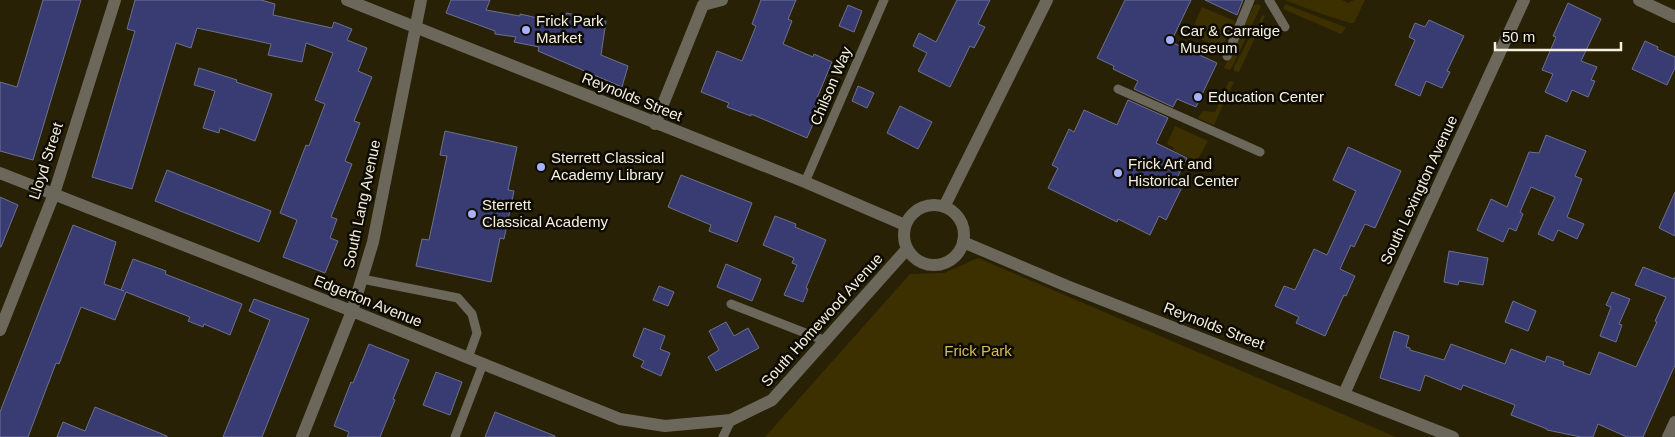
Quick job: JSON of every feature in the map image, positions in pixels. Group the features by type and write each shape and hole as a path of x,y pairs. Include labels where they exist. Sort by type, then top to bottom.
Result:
{"street":[{"name":"Lloyd Street","path":"0,330 54,194 115,0"},
{"name":"Reynolds Street","path":"347,0 805,182 905,225"},
{"name":"South Lang Avenue","path":"302,437 352,311 373,242 421,0"},
{"path":"655,124 701,2 722,0"},
{"path":"944,207 1046,0"},
{"name":"South Lexington Avenue","path":"1344,394 1524,0"},
{"path":"1639,0 1675,17"},
{"name":"Edgerton Avenue","path":"0,173 352,311 620,419 665,426 731,420"},
{"path":"929,205 944,207 958,216 963,226 963,242 958,254 953,259 936,265 925,264 915,259 907,249 903,237 905,225 910,215 919,209 929,205"},
{"name":"Reynolds Street","path":"963,242 1066,286 1453,437"},
{"name":"South Homewood Avenue","path":"731,420 772,400 907,249"},
{"path":"1668,437 1675,422"}],"lane":[{"name":"Chilson Way","path":"805,182 884,0"},
{"path":"1226,56 1250,0"},
{"path":"1270,0 1285,27"},
{"path":"1118,90 1260,152"},
{"path":"362,278 458,298 472,314 477,333 468,358"},
{"path":"732,304 826,341"},
{"path":"455,437 483,364"},
{"path":"723,437 731,420"}],"green space":[{"path":"1285,0 1342,0 1348,3 1354,0 1365,0 1354,23 1350,23"},
{"path":"1258,4 1261,6 1234,63 1230,70 1224,68 1254,5"},
{"path":"1285,4 1346,27 1341,34 1283,9"},
{"path":"1202,7 1235,21 1222,48 1195,34 1194,25"},
{"path":"1262,15 1265,16 1239,72 1234,71 1234,67 1252,33 1256,30"},
{"path":"1229,81 1234,82 1214,125 1198,118 1203,111 1215,112"},
{"path":"1175,126 1208,141 1197,161 1173,150 1174,148 1167,144"},
{"name":"Frick Park","path":"978,258 1396,437 765,437 910,274 944,273"}],"building":[{"path":"43,0 81,0 33,160 0,151 0,82 17,87"},
{"path":"135,0 261,0 275,4 273,15 332,28 334,22 352,29 347,40 367,48 358,71 372,77 354,121 360,123 345,161 352,164 331,217 337,219 330,238 338,241 325,273 283,257 297,220 280,213 306,145 309,146 325,104 315,100 333,53 306,43 302,62 268,55 271,44 197,28 191,48 176,43 132,189 92,177 135,31 127,29"},
{"path":"451,0 490,0 486,10 520,16 520,14 564,24 566,13 606,21 601,55 628,66 622,87 538,51 539,47 514,42 516,37 495,34 495,31 446,13"},
{"path":"761,0 796,0 788,19 792,21 783,44 813,57 814,54 832,62 817,98 823,100 807,138 751,114 751,116 727,107 729,103 701,92 717,51 742,61 756,26 752,24"},
{"path":"957,0 990,0 978,24 985,27 974,48 970,46 950,87 918,71 927,53 913,46 919,33 936,42"},
{"path":"1125,0 1191,0 1171,42 1217,63 1196,107 1177,99 1173,107 1134,89 1138,81 1113,69 1114,66 1097,58"},
{"path":"1205,0 1243,0 1237,15"},
{"path":"1568,3 1601,19 1581,61 1597,67 1591,80 1595,81 1588,97 1572,90 1567,102 1545,92 1553,74 1542,70 1556,37 1553,36"},
{"path":"848,5 862,11 854,32 839,26"},
{"path":"1429,20 1464,36 1447,71 1450,72 1442,88 1426,81 1420,96 1395,85 1415,40 1409,37 1415,23 1425,27"},
{"path":"1645,41 1675,57 1675,68 1667,85 1632,69"},
{"path":"199,68 272,94 255,141 220,128 219,133 203,128 215,91 194,85"},
{"path":"858,86 874,93 867,108 852,101"},
{"name":"Frick Art and Historical Center","path":"1128,100 1168,118 1156,143 1187,158 1177,178 1185,181 1166,220 1159,216 1150,235 1118,219 1117,222 1048,188 1058,168 1052,165 1069,129 1074,132 1084,110 1117,125"},
{"path":"900,106 932,122 918,149 887,133"},
{"name":"Sterrett Classical Academy","path":"445,131 517,147 508,190 514,191 504,239 500,238 491,282 416,266 422,239 429,240 447,156 440,155"},
{"path":"1546,135 1586,151 1575,176 1582,179 1567,217 1584,224 1577,239 1558,230 1553,241 1538,234 1555,197 1531,187 1520,212 1523,214 1516,231 1509,228 1503,242 1477,230 1491,199 1507,207 1529,152 1539,153"},
{"path":"1348,147 1401,171 1375,228 1365,224 1354,247 1351,245 1340,269 1355,276 1325,336 1296,323 1299,317 1275,306 1284,286 1295,290 1314,249 1327,255 1356,191 1333,180"},
{"path":"167,170 271,211 259,242 155,201"},
{"path":"681,175 752,203 737,242 709,231 711,225 668,207"},
{"path":"1675,192 1675,236 1659,228"},
{"path":"0,197 18,205 1,247 0,247"},
{"path":"775,216 796,224 795,227 826,240 806,288 808,289 803,302 784,295 797,265 792,263 794,258 763,245"},
{"path":"73,225 116,242 104,284 121,290 133,259 166,271 165,274 242,304 230,335 204,324 203,327 188,321 190,317 126,292 115,320 81,307 59,364 56,363 28,437 0,437 0,412"},
{"path":"1449,251 1488,258 1483,285 1459,281 1458,285 1444,282"},
{"path":"726,264 761,279 752,301 717,287"},
{"path":"1643,267 1674,279 1675,277 1675,365 1643,437 1627,437 1598,424 1593,437 1581,437 1547,430 1511,415 1515,405 1463,385 1461,390 1425,375 1420,391 1380,378 1394,331 1409,336 1406,347 1410,348 1410,350 1444,360 1451,344 1505,364 1511,349 1545,362 1547,356 1564,362 1563,365 1590,375 1599,352 1636,367 1657,322 1655,321 1666,297 1635,285"},
{"path":"659,286 674,292 668,306 653,300"},
{"path":"1612,292 1630,299 1619,324 1622,325 1616,342 1600,336 1611,307 1606,305"},
{"path":"254,299 309,319 262,437 223,437 270,320 249,311"},
{"path":"1513,301 1536,311 1528,331 1505,322"},
{"path":"726,322 734,336 748,328 759,348 716,371 708,357 719,350 709,331"},
{"path":"644,328 665,336 660,349 670,353 661,376 641,367 644,361 633,356"},
{"path":"369,344 409,360 380,437 347,437 349,432 334,426 351,382 353,383"},
{"path":"436,372 462,382 450,415 423,405"},
{"path":"95,407 167,437 57,437 63,422 85,431"},
{"path":"495,412 555,436 555,437 485,437"}],"place":[{"name":"Frick Park Market","path":"526,30"},
{"name":"Car & Carraige Museum","path":"1170,40"},
{"name":"Education Center","path":"1198,97"},
{"name":"Sterrett Classical Academy Library","path":"541,167"},
{"name":"Frick Art and Historical Center","path":"1118,173"},
{"name":"Sterrett Classical Academy","path":"472,214"}]}
